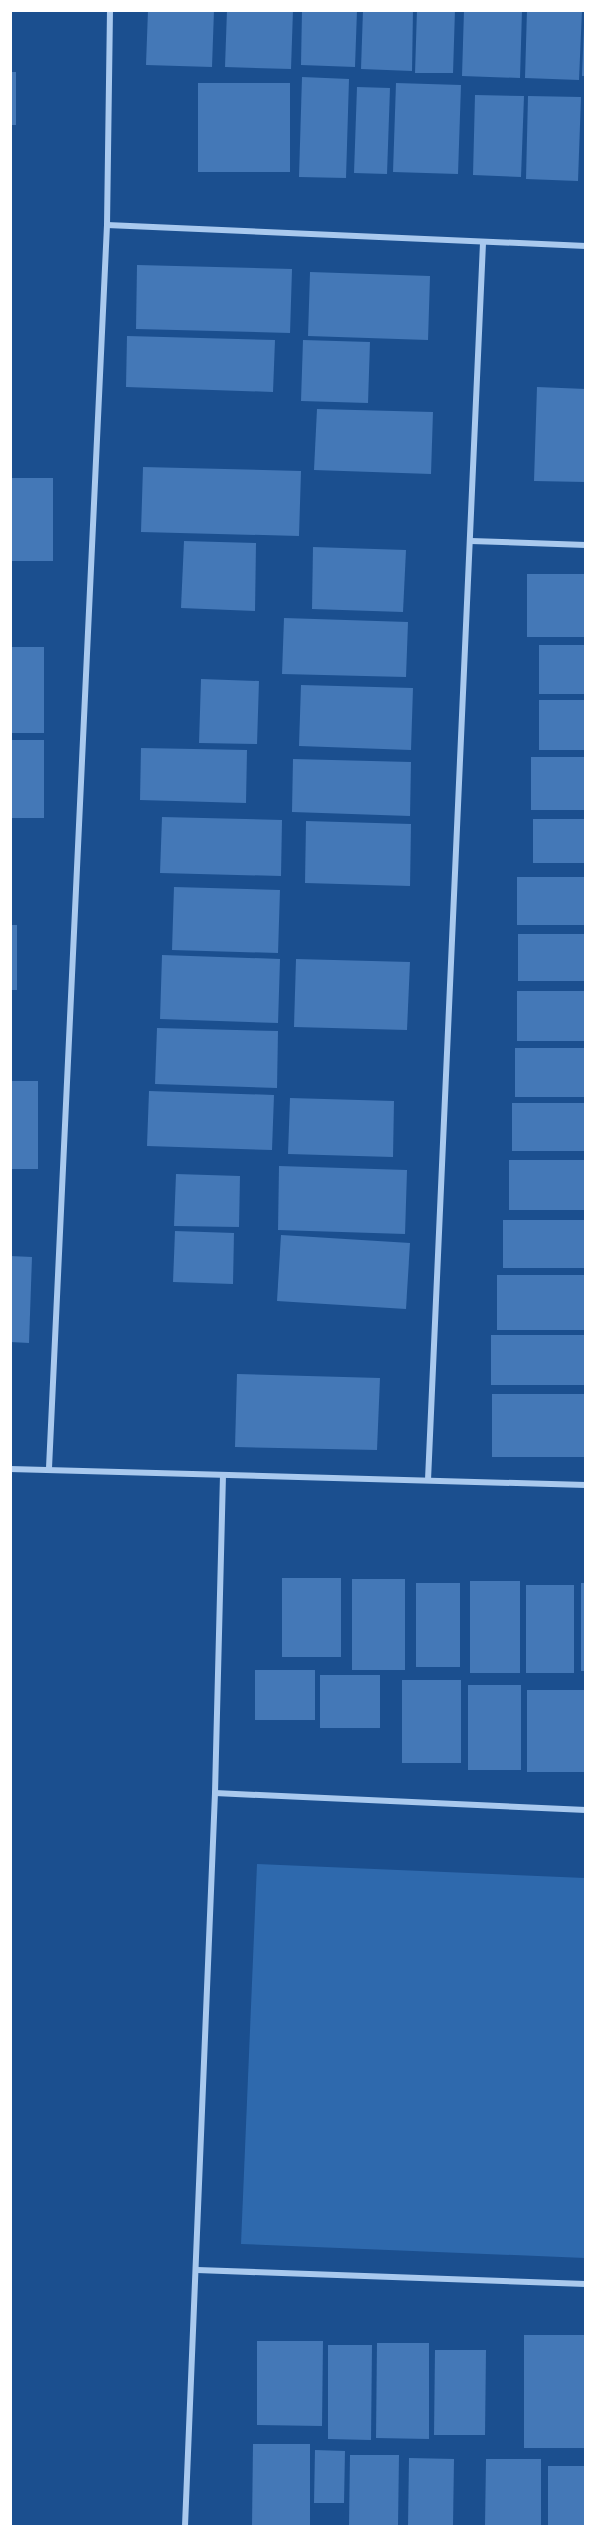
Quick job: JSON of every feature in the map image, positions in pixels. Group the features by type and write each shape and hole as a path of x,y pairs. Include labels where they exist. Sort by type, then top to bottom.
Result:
{"street":[{"path":"49,1468 107,225 110,10"},
{"path":"107,225 585,246"},
{"path":"428,1480 483,243"},
{"path":"471,541 585,545"},
{"path":"10,1469 49,1468 585,1485"},
{"path":"186,2526 215,1793 223,1475"},
{"path":"215,1793 585,1810"},
{"path":"197,2270 585,2284"}],"shaded area":[{"path":"257,1864 585,1878 585,2258 241,2244"}],"building":[{"path":"148,10 214,10 212,67 146,65"},
{"path":"227,10 293,10 291,69 225,67"},
{"path":"302,10 357,10 355,67 301,65"},
{"path":"363,10 413,10 412,71 361,69"},
{"path":"417,10 455,10 453,73 415,73"},
{"path":"464,10 522,10 520,78 462,76"},
{"path":"527,10 582,10 579,80 525,78"},
{"path":"584,26 586,26 586,76 582,76"},
{"path":"10,72 16,72 16,125 10,125"},
{"path":"302,77 349,79 346,178 299,177"},
{"path":"198,83 290,83 290,172 198,172"},
{"path":"396,83 461,85 458,174 393,172"},
{"path":"357,87 390,88 387,174 354,173"},
{"path":"475,95 524,96 521,177 473,175"},
{"path":"528,96 581,97 578,181 526,179"},
{"path":"137,265 292,269 290,333 136,329"},
{"path":"310,272 430,276 428,340 308,336"},
{"path":"127,336 275,340 273,392 126,387"},
{"path":"303,340 370,342 368,403 301,401"},
{"path":"537,387 586,389 586,482 534,481"},
{"path":"317,409 433,412 431,474 314,470"},
{"path":"143,467 301,471 299,536 141,532"},
{"path":"10,478 53,478 53,561 10,561"},
{"path":"184,541 256,543 255,611 181,608"},
{"path":"313,547 406,550 403,612 312,609"},
{"path":"527,574 586,574 586,637 527,637"},
{"path":"284,618 408,622 406,677 282,674"},
{"path":"539,645 586,645 586,694 539,694"},
{"path":"10,647 44,647 44,733 10,733"},
{"path":"201,679 259,681 257,744 199,743"},
{"path":"301,685 413,688 411,750 299,746"},
{"path":"539,700 586,700 586,750 539,750"},
{"path":"10,740 44,740 44,818 10,818"},
{"path":"141,748 247,750 246,803 140,800"},
{"path":"531,757 586,757 586,810 531,810"},
{"path":"293,759 411,762 410,816 292,812"},
{"path":"162,817 282,820 281,876 160,873"},
{"path":"533,819 586,819 586,863 533,863"},
{"path":"306,821 411,824 410,886 305,883"},
{"path":"517,877 586,877 586,925 517,925"},
{"path":"174,887 280,890 278,953 172,950"},
{"path":"10,925 17,925 17,990 10,990"},
{"path":"518,934 586,934 586,981 518,981"},
{"path":"162,955 280,959 278,1023 160,1019"},
{"path":"296,959 410,962 407,1030 294,1027"},
{"path":"517,991 586,991 586,1041 517,1041"},
{"path":"157,1028 278,1031 277,1088 155,1084"},
{"path":"515,1048 586,1048 586,1097 515,1097"},
{"path":"10,1081 38,1081 38,1169 10,1169"},
{"path":"149,1091 274,1095 272,1150 147,1146"},
{"path":"290,1098 394,1101 393,1157 288,1154"},
{"path":"512,1103 586,1103 586,1151 512,1151"},
{"path":"509,1160 586,1160 586,1210 509,1210"},
{"path":"279,1166 407,1170 405,1234 278,1230"},
{"path":"176,1174 240,1176 239,1227 174,1226"},
{"path":"503,1220 586,1220 586,1268 503,1268"},
{"path":"175,1231 234,1233 233,1284 173,1282"},
{"path":"281,1235 410,1243 406,1309 277,1301"},
{"path":"10,1256 32,1257 29,1343 10,1342"},
{"path":"497,1275 586,1275 586,1330 497,1330"},
{"path":"491,1335 586,1335 586,1385 491,1385"},
{"path":"237,1374 380,1378 377,1450 235,1447"},
{"path":"492,1394 586,1394 586,1457 492,1457"},
{"path":"282,1578 341,1578 341,1657 282,1657"},
{"path":"352,1579 405,1579 405,1670 352,1670"},
{"path":"470,1581 520,1581 520,1673 470,1673"},
{"path":"416,1583 460,1583 460,1667 416,1667"},
{"path":"581,1583 586,1583 586,1671 581,1671"},
{"path":"526,1585 574,1585 574,1673 526,1673"},
{"path":"255,1670 315,1670 315,1720 255,1720"},
{"path":"320,1675 380,1675 380,1728 320,1728"},
{"path":"402,1680 461,1680 461,1763 402,1763"},
{"path":"468,1685 521,1685 521,1770 468,1770"},
{"path":"527,1690 586,1690 586,1772 527,1772"},
{"path":"524,2335 586,2335 586,2448 524,2448"},
{"path":"257,2341 323,2341 322,2426 257,2425"},
{"path":"377,2343 429,2343 429,2439 376,2438"},
{"path":"328,2345 372,2345 371,2440 328,2439"},
{"path":"435,2350 486,2350 485,2435 434,2435"},
{"path":"253,2444 310,2444 310,2526 252,2526"},
{"path":"315,2450 345,2451 344,2503 314,2503"},
{"path":"350,2455 399,2455 398,2526 349,2526"},
{"path":"409,2458 454,2459 453,2526 408,2526"},
{"path":"486,2459 541,2459 541,2526 485,2526"},
{"path":"548,2466 586,2466 586,2526 548,2526"}]}
